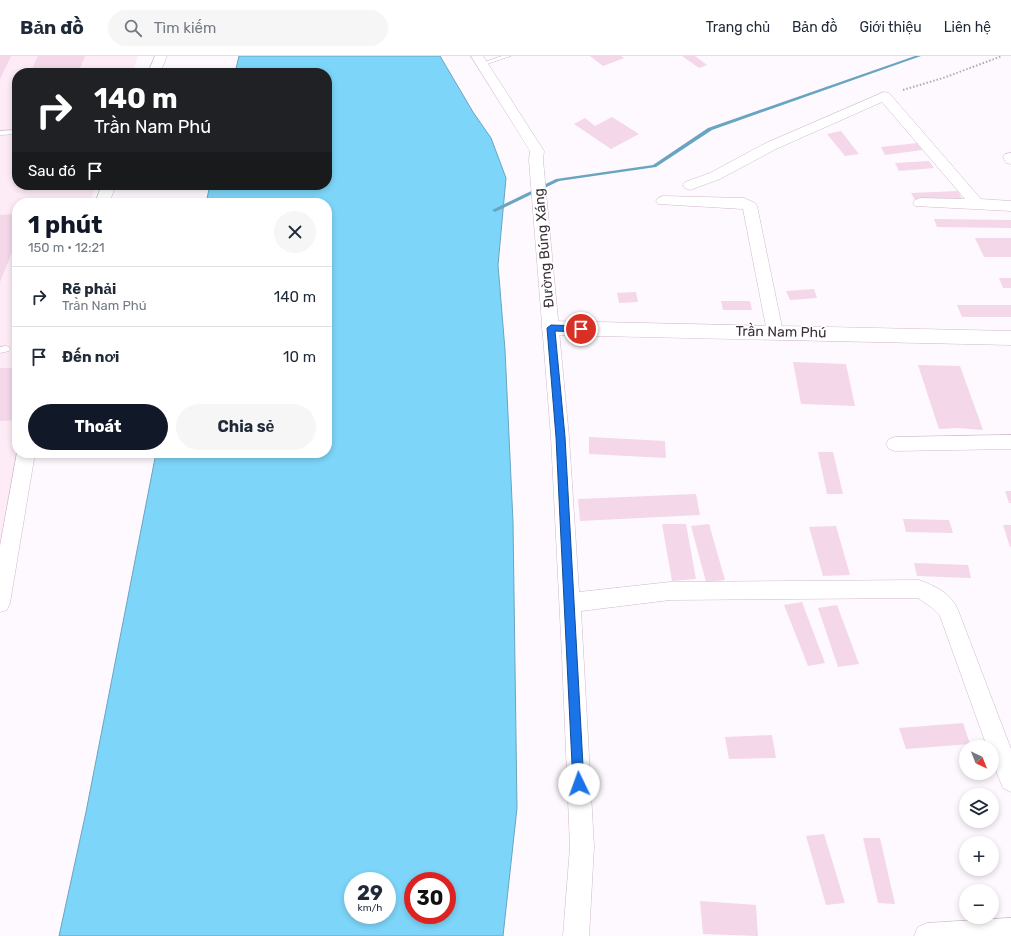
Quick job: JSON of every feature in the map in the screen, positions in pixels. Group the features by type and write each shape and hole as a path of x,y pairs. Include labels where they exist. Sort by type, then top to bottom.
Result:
{"street":[{"path":"156,68 160,56"},
{"name":"Đường Búng Xáng","path":"479,60 538,151 536,160 560,437 582,847 576,936"},
{"path":"690,185 715,176 771,146 884,96 977,204"},
{"path":"715,176 739,203"},
{"path":"664,201 739,203 748,204 750,206 775,332"},
{"path":"920,203 1011,206"},
{"name":"Trần Nam Phú","path":"551,328 1011,338"},
{"path":"895,444 1011,442"},
{"path":"0,603 25,458"},
{"path":"569,603 670,591 918,589 931,593 940,600 948,610 1011,780"},
{"path":"927,936 1011,931"}],"lane":[{"path":"479,60 508,56"},
{"path":"0,133 12,132"}],"path":[{"path":"884,96 946,77 1002,56"}],"shaded area":[{"path":"0,56 138,56 134,68 12,68 12,190 94,190 92,198 12,198 12,458 16,458 0,597"}],"water":[{"path":"239,56 440,56 473,112 491,138 506,178 498,265 505,350 513,522 517,808 503,936 59,936 86,812 155,458 332,458 332,198 207,198 209,190 332,190 332,68 236,68"}],"building":[{"path":"0,56 11,56 0,79"},
{"path":"38,56 85,56 80,68 32,68"},
{"path":"590,56 621,56 624,58 603,66"},
{"path":"682,56 695,56 707,65 699,68"},
{"path":"612,117 639,134 611,149 574,124 585,118 595,126"},
{"path":"841,131 859,154 845,156 827,134"},
{"path":"917,143 922,150 885,155 881,147"},
{"path":"929,161 934,168 899,171 895,163"},
{"path":"958,191 962,199 915,200 911,193"},
{"path":"12,214 12,252 0,282 0,215"},
{"path":"934,219 1011,220 1011,228 937,227"},
{"path":"975,238 1011,238 1011,257 984,257"},
{"path":"999,278 1011,278 1011,288 1003,288"},
{"path":"814,289 817,298 790,300 786,291"},
{"path":"636,292 638,302 619,303 617,293"},
{"path":"721,301 750,301 752,310 723,310"},
{"path":"957,305 1011,305 1011,317 962,317"},
{"path":"793,362 846,364 855,406 801,404"},
{"path":"918,365 960,366 983,430 958,428 939,429"},
{"path":"0,368 12,368 12,420 0,421"},
{"path":"589,437 665,441 666,458 589,454"},
{"path":"818,452 833,452 843,494 827,494"},
{"path":"1005,491 1011,491 1011,503 1009,503"},
{"path":"696,494 700,515 580,521 578,499"},
{"path":"903,519 949,520 953,533 906,532"},
{"path":"662,524 686,524 696,579 672,581"},
{"path":"709,524 725,580 706,582 691,526"},
{"path":"1003,525 1011,525 1011,547 1010,547"},
{"path":"836,526 850,575 823,576 809,527"},
{"path":"914,563 968,565 971,578 917,576"},
{"path":"802,602 825,663 808,666 784,605"},
{"path":"837,605 859,664 838,667 818,608"},
{"path":"963,723 969,740 959,740 959,745 906,749 899,728"},
{"path":"772,735 776,758 729,759 725,737"},
{"path":"824,834 845,903 826,905 806,836"},
{"path":"863,838 880,838 895,904 878,903"},
{"path":"700,901 756,905 758,936 703,934"}],"waterway":[{"path":"495,210 558,180 654,166 710,129 919,56"}],"route":[{"path":"579,784 560,437 551,328 581,329"}]}
